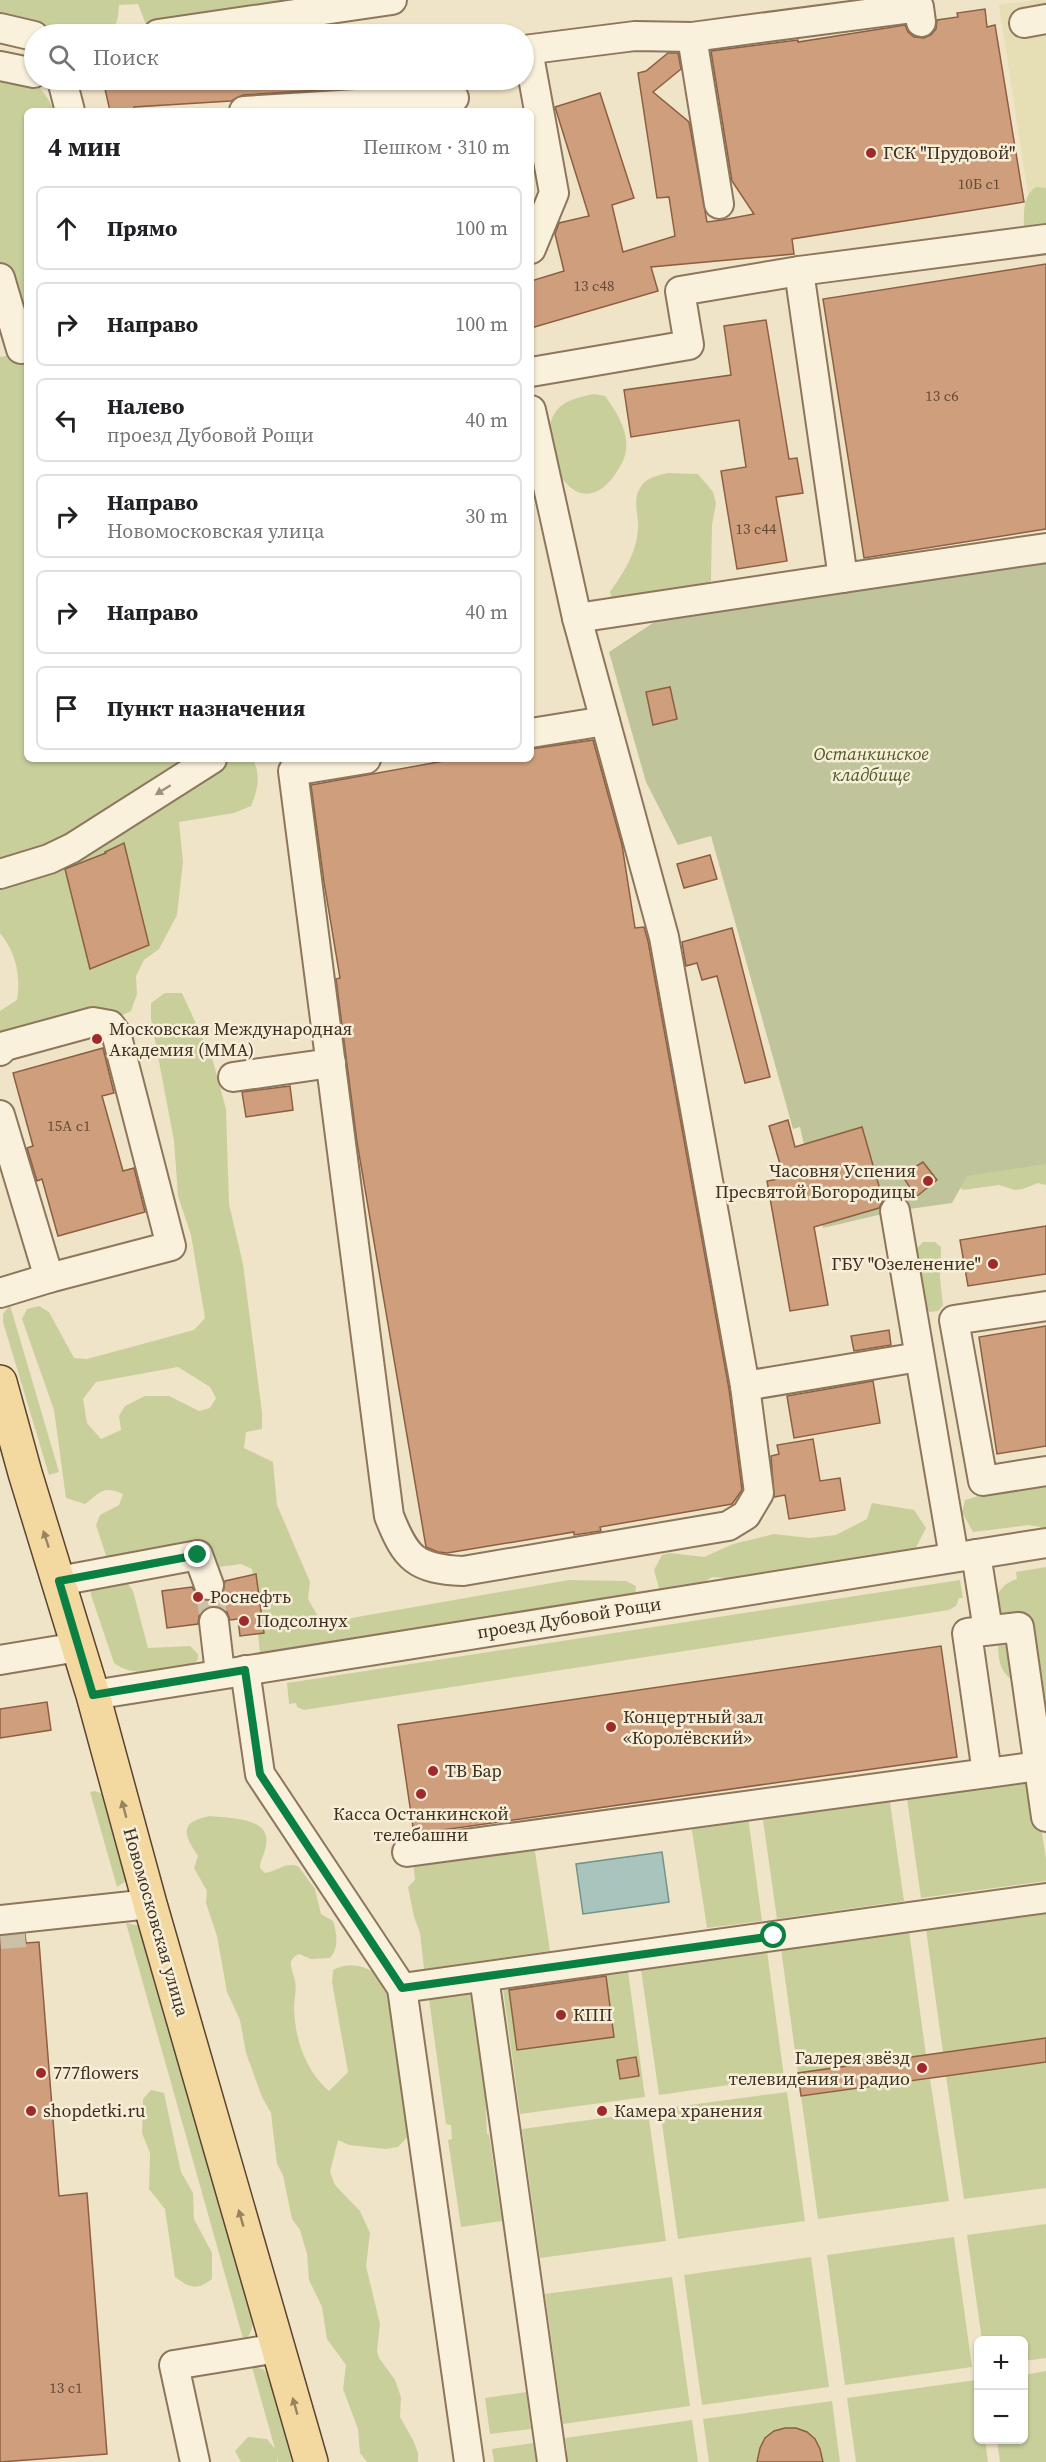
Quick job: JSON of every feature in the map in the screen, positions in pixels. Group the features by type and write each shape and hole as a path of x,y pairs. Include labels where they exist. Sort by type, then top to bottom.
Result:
{"main road":[{"name":"Новомосковская улица","path":"0,1382 7,1429 25,1473 93,1695 150,1904 311,2462"}],"street":[{"path":"227,24 392,0"},
{"path":"534,49 635,36 692,38 845,26 920,8 921,22"},
{"path":"0,28 24,34"},
{"path":"692,38 719,204"},
{"path":"0,66 24,71"},
{"path":"65,90 69,108"},
{"path":"534,90 554,193 534,242"},
{"path":"311,108 454,98"},
{"path":"534,371 689,345 680,291 799,271 1046,239"},
{"path":"799,271 843,578"},
{"path":"0,278 16,351"},
{"path":"348,762 293,771 389,1516 400,1545 418,1561 436,1570 464,1571 728,1526 746,1515 759,1492 745,1386 664,938 577,618 534,427"},
{"path":"577,618 1046,548"},
{"path":"534,733 605,721"},
{"path":"0,874 49,859 72,848 208,762"},
{"path":"0,1051 5,1046 93,1022 110,1025 116,1033 171,1246 0,1293"},
{"path":"233,1077 331,1063"},
{"path":"0,1115 49,1278"},
{"path":"895,1211 919,1357 965,1556 988,1630"},
{"path":"1046,1306 954,1320 983,1481 1046,1471"},
{"path":"745,1386 919,1357"},
{"name":"проезд Дубовой Рощи","path":"93,1695 1046,1543"},
{"path":"59,1581 198,1555 209,1585"},
{"path":"214,1622 233,1671 260,1774 402,1988 469,2462"},
{"path":"987,1773 967,1633 1019,1626 1046,1817"},
{"path":"0,1660 78,1647"},
{"path":"407,1852 1039,1766"},
{"path":"402,1988 1046,1898"},
{"path":"0,1920 36,1925 150,1904"},
{"path":"484,1977 552,2462"},
{"path":"195,2462 174,2365 278,2348"}],"shaded area":[{"path":"1046,0 1046,225 1033,227 999,5"}],"green space":[{"path":"0,0 356,0 170,24 146,24 138,4 119,5 115,24 24,25 0,19"},
{"path":"0,75 24,79 24,90 42,90 53,108 24,108 24,333 0,315"},
{"path":"1036,187 1046,188 1046,240 1024,229 1026,200"},
{"path":"24,353 24,762 254,762 258,782 251,806 234,813 179,822 183,862 177,915 159,949 144,960 136,976 137,994 131,1011 116,1018 0,1055 0,1011 17,1000 18,973 10,948 0,933 0,357"},
{"path":"594,394 605,396 620,419 626,437 626,446 622,463 606,485 590,494 575,491 563,479 554,463 549,444 550,425 557,410 574,399"},
{"path":"668,473 698,474 713,492 716,503 712,525 711,581 695,591 613,603 610,592 629,562 635,547 638,492 642,484 649,479"},
{"name":"Останкинское кладбище","path":"1046,560 1046,1164 967,1176 952,1203 895,1211 823,1228 800,1127 793,1129 711,836 678,845 646,782 609,652 656,621"},
{"path":"165,993 182,993 213,1061 226,1109 229,1204 243,1264 262,1413 262,1429 246,1432 244,1448 273,1462 277,1505 310,1582 308,1599 323,1625 569,1580 626,1581 636,1586 635,1598 261,1665 252,1569 241,1564 219,1567 201,1554 197,1540 109,1565 96,1525 100,1515 119,1505 123,1494 111,1490 102,1491 85,1504 66,1498 54,1410 22,1319 27,1309 39,1306 49,1312 74,1358 87,1359 194,1330 205,1318 191,1235 178,1196 174,1141 151,1019 151,1003","holes":["178,1367 210,1387 216,1398 210,1408 199,1411 169,1396 145,1396 125,1406 119,1416 121,1430 101,1439 87,1423 83,1399 96,1382"]},
{"path":"1046,1158 1046,1185 1038,1183 1015,1190 999,1185 963,1190 956,1185 962,1172"},
{"path":"923,1242 935,1242 941,1247 940,1278 943,1305 938,1311 930,1312 926,1309 915,1250"},
{"path":"10,1305 59,1472 49,1475 3,1322 3,1314"},
{"path":"1046,1485 1046,1528 1029,1525 973,1532 962,1512 965,1500 982,1495"},
{"path":"872,1503 914,1510 926,1528 911,1557 766,1581 712,1577 700,1585 660,1592 654,1570 662,1555 670,1553 704,1557 733,1544 774,1534 809,1538 836,1535 867,1519"},
{"path":"1046,1567 1046,1773 1022,1686 1013,1681 1002,1669 996,1607 1002,1588 1017,1579 1016,1572"},
{"path":"960,1580 963,1598 959,1598 956,1606 949,1610 304,1710 297,1707 296,1703 289,1704 287,1683"},
{"path":"126,1581 133,1591 148,1648 190,1646 198,1654 195,1663 165,1671 142,1672 122,1668 114,1663 91,1595 91,1588"},
{"path":"1033,1773 1046,1859 1046,1881 921,1898 906,1792"},
{"path":"90,1792 103,1794 129,1875 126,1881 117,1887"},
{"path":"889,1795 904,1901 777,1919 762,1813"},
{"path":"210,1816 247,1821 262,1829 266,1836 266,1845 260,1868 265,1873 289,1865 298,1866 315,1889 321,1914 333,1921 336,1940 335,1950 330,1958 311,1959 299,1954 291,1962 296,1984 294,2008 299,2042 314,2074 329,2091 348,2072 332,1982 333,1970 349,1965 365,1968 379,1976 391,1988 411,2133 398,2147 386,2149 349,2145 338,2140 330,2172 335,2185 360,2211 370,2233 366,2266 380,2324 377,2351 379,2358 395,2380 401,2397 400,2417 413,2440 418,2453 418,2462 367,2462 360,2453 358,2429 343,2389 346,2365 327,2339 322,2307 309,2280 307,2254 300,2230 292,2219 283,2175 277,2164 271,2113 262,2097 246,2053 240,2020 227,1992 217,1936 206,1903 207,1891 194,1868 198,1856 189,1841 187,1830 193,1822"},
{"path":"748,1816 762,1921 707,1928 691,1824"},
{"path":"534,1845 550,1951 424,1969 420,1933 408,1887 415,1880 413,1862"},
{"path":"1046,1912 1046,2038 943,2053 926,1929"},
{"path":"126,1923 144,1929 252,2314 252,2329 244,2342"},
{"path":"909,1931 926,2055 798,2073 781,1949"},
{"path":"767,1951 784,2077 659,2095 641,1970"},
{"path":"628,1971 645,2097 520,2114 503,1989"},
{"path":"470,1994 485,2094 487,2134 489,2134 502,2221 461,2227 448,2140 452,2139 451,2125 446,2124 429,1999"},
{"path":"1046,2062 1046,2188 964,2199 946,2076"},
{"path":"930,2079 949,2201 818,2219 801,2096"},
{"path":"151,2090 164,2093 181,2172 193,2193 194,2219 212,2253 212,2279 198,2287 189,2286 175,2277 165,2209 149,2189 150,2153 142,2133 143,2099"},
{"path":"787,2092 805,2221 678,2239 660,2109"},
{"path":"648,2112 666,2241 540,2258 522,2129"},
{"path":"1046,2224 1046,2358 1028,2360 1028,2336 981,2336 967,2235"},
{"path":"954,2237 972,2367 845,2385 827,2255"},
{"path":"811,2257 829,2387 702,2405 684,2275"},
{"path":"672,2277 690,2406 563,2424 545,2294"},
{"path":"252,2367 263,2369 269,2375 295,2462 278,2462 277,2457 277,2462 241,2462 235,2451 248,2437 267,2439 275,2449"},
{"path":"1046,2371 1046,2462 1000,2462 998,2444 1028,2444 1028,2374"},
{"path":"974,2380 974,2444 986,2444 988,2462 856,2462 847,2398"},
{"path":"526,2392 531,2429 490,2434 485,2398"},
{"path":"832,2401 840,2462 709,2462 703,2419"},
{"path":"692,2420 698,2462 561,2462 567,2450 565,2438"},
{"path":"533,2443 536,2462 494,2462 492,2449"}],"water":[{"path":"662,1852 669,1902 583,1914 576,1864"}],"building":[{"name":"ГСК \"Прудовой\"","path":"985,9 987,27 995,25 1024,202 792,239 794,254 651,267 658,291 534,327 534,280 564,271 555,234 559,223 589,216 555,107 600,93 634,198 612,205 623,252 675,236 669,197 657,198 638,73 646,71 668,53 678,53 681,69 653,92 689,122 707,222 754,214 732,181 711,51 798,40 798,42 905,25 914,37 924,38 936,29 937,20 958,17 957,13"},
{"path":"105,90 321,90 243,95 231,101 109,108"},
{"path":"1046,264 1046,529 864,558 823,299"},
{"path":"766,320 789,459 797,458 803,493 776,497 787,561 737,569 721,471 746,467 739,420 631,437 624,390 731,375 724,326"},
{"path":"670,687 677,719 653,725 646,692"},
{"path":"593,740 622,845 635,928 644,927 648,941 729,1389 742,1490 732,1504 600,1527 601,1531 574,1535 574,1532 447,1553 438,1552 426,1547 357,1142 336,979 340,978 311,785 438,762 534,762 534,749"},
{"path":"124,843 149,945 90,969 65,869 106,853"},
{"path":"710,855 717,879 684,888 677,864"},
{"path":"732,928 770,1077 745,1083 717,976 702,980 697,963 686,966 682,942"},
{"path":"103,1048 114,1093 102,1096 123,1171 134,1168 145,1212 58,1236 42,1179 37,1181 27,1148 33,1146 13,1073"},
{"path":"290,1086 293,1110 246,1117 242,1092"},
{"path":"788,1120 795,1147 862,1127 883,1200 879,1208 814,1227 828,1305 790,1311 767,1181 784,1178 769,1126"},
{"path":"923,1162 937,1180 916,1197 902,1175"},
{"path":"1046,1226 1046,1274 968,1286 960,1240"},
{"path":"1046,1326 1046,1446 997,1454 979,1337"},
{"path":"889,1330 891,1345 854,1351 851,1336"},
{"path":"873,1381 880,1423 794,1438 787,1396"},
{"path":"813,1439 820,1481 840,1478 845,1510 789,1519 785,1495 774,1497 771,1456 779,1454 777,1445"},
{"path":"256,1574 264,1633 240,1636 238,1619 230,1620 227,1612 220,1607 213,1606 204,1609 199,1616 198,1624 167,1628 162,1591 192,1587 199,1598 214,1601 222,1595 225,1581"},
{"path":"941,1646 957,1757 414,1834 398,1725"},
{"path":"47,1702 51,1730 0,1738 0,1709"},
{"path":"25,1934 26,1943 39,1942 59,2196 87,2193 107,2454 0,2462 0,1936"},
{"name":"КПП","path":"606,1976 614,2037 517,2050 509,1990"},
{"name":"Галерея звёзд телевидения и радио","path":"1046,2038 1046,2062 801,2096 798,2073"},
{"path":"636,2057 639,2076 620,2079 617,2060"},
{"path":"796,2428 807,2432 815,2439 823,2462 757,2462 765,2438 774,2431"}],"tunnel":[{"path":"209,1585 214,1622"},
{"path":"0,1935 25,1933"}],"place":[{"name":"ГСК \"Прудовой\"","path":"871,153"},
{"name":"Московская Международная Академия (ММА)","path":"97,1039"},
{"name":"Часовня Успения Пресвятой Богородицы","path":"928,1181"},
{"name":"ГБУ \"Озеленение\"","path":"993,1264"},
{"name":"Роснефть","path":"198,1597"},
{"name":"Подсолнух","path":"244,1621"},
{"name":"Концертный зал «Королёвский»","path":"611,1727"},
{"name":"ТВ Бар","path":"433,1771"},
{"name":"Касса Останкинской телебашни","path":"421,1794"},
{"name":"КПП","path":"561,2015"},
{"name":"Галерея звёзд телевидения и радио","path":"922,2068"},
{"name":"777flowers","path":"41,2073"},
{"name":"shopdetki.ru","path":"31,2111"},
{"name":"Камера хранения","path":"602,2111"}],"route":[{"path":"198,1555 59,1581 93,1695 245,1670 260,1774 402,1988 774,1936"}]}
